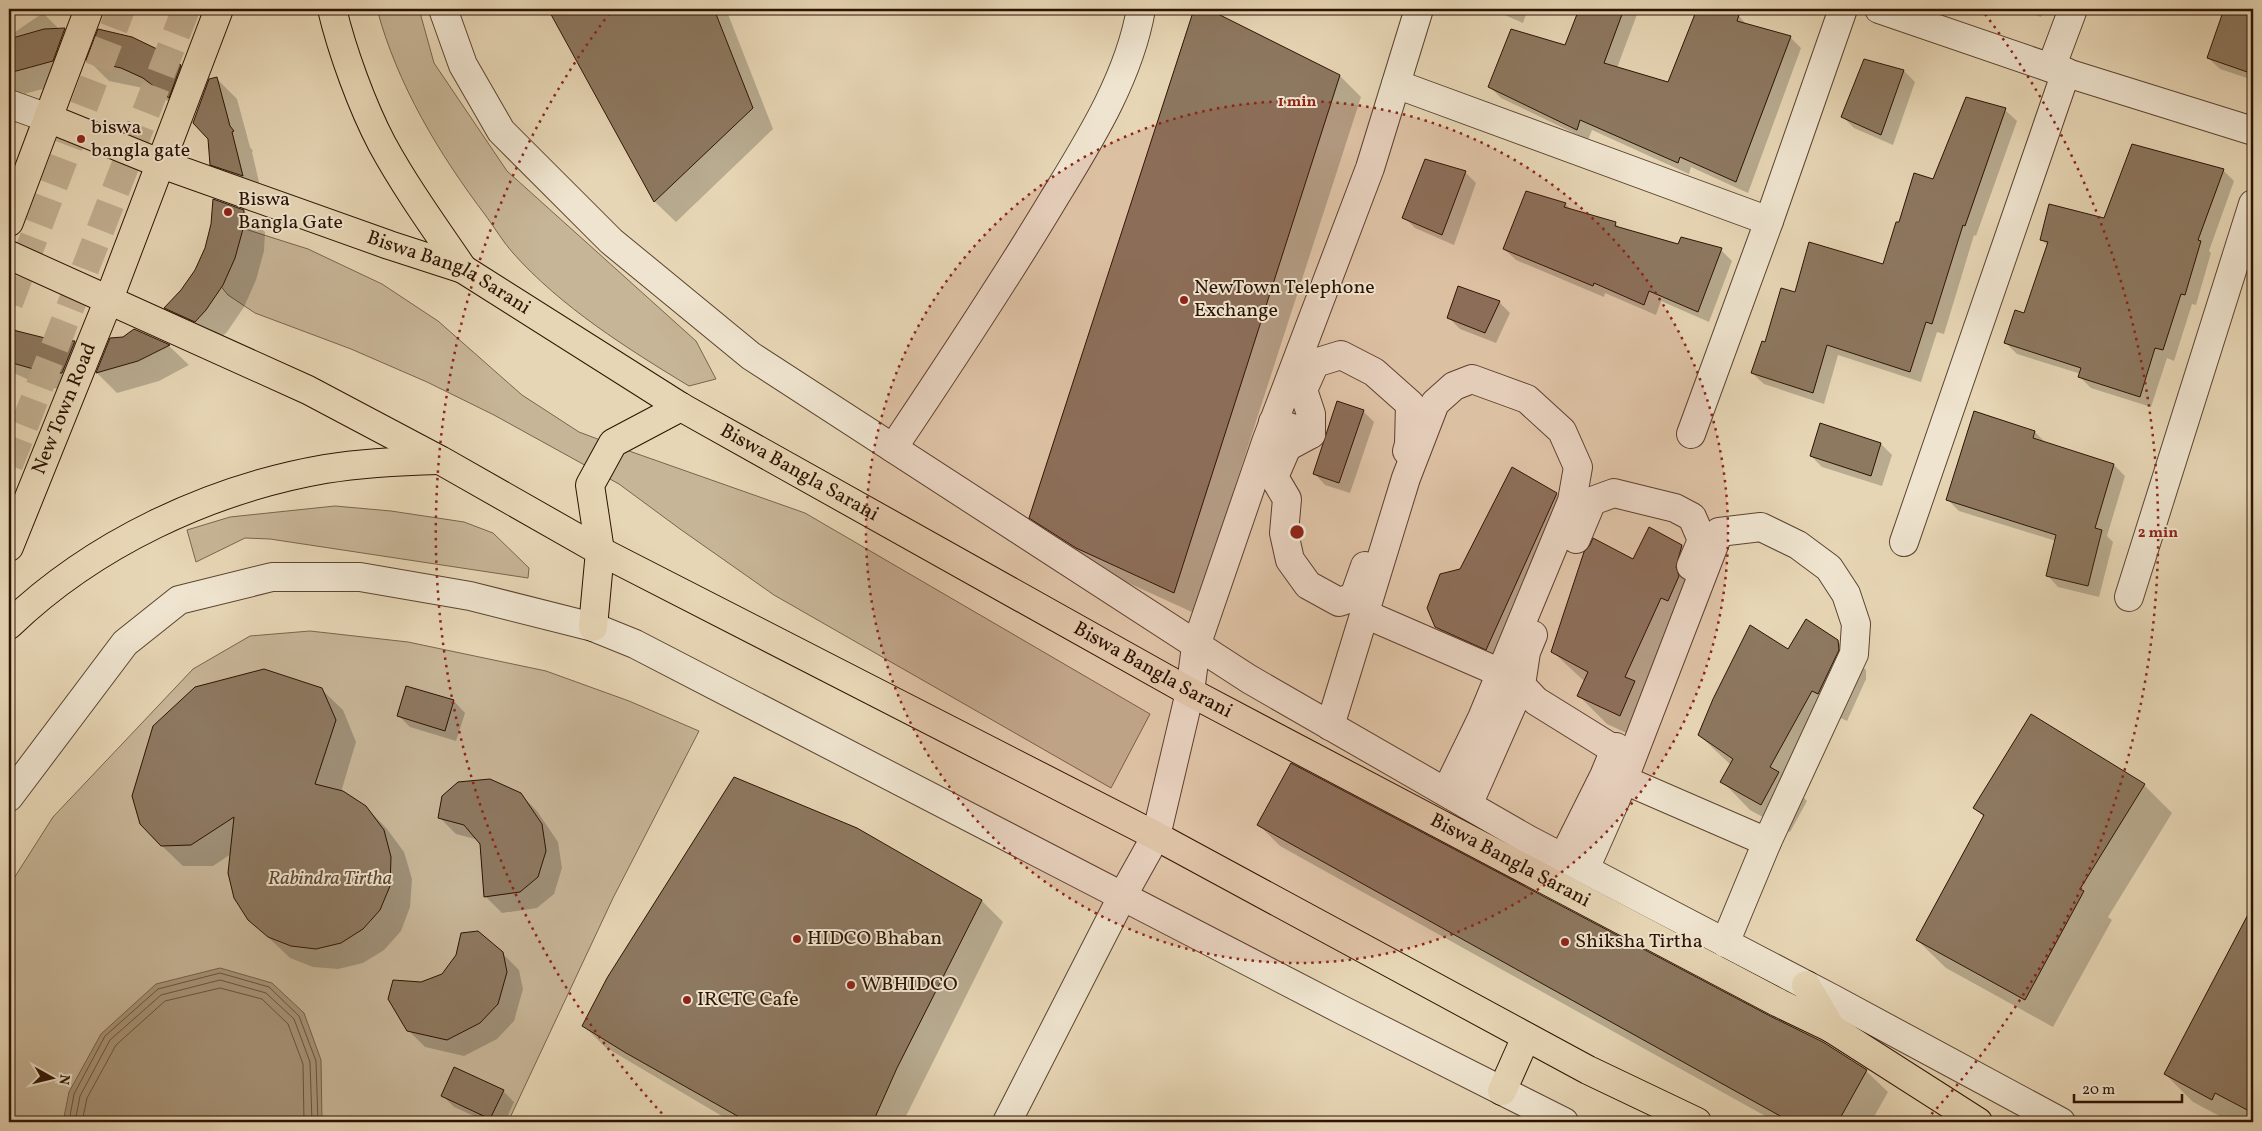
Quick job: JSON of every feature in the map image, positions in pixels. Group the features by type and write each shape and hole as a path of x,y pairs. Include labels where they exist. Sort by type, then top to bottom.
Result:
{"main road":[{"path":"9,222 89,9"},
{"path":"159,163 220,9"},
{"path":"332,9 356,82 382,144 417,201 463,269"},
{"name":"Biswa Bangla Sarani","path":"48,118 159,163 463,269 681,407 1190,692 1779,1003 1831,1028 1978,1122"},
{"name":"New Town Road","path":"9,546 108,299 159,163"},
{"path":"9,255 308,390 440,460 600,551 1156,836 1588,1070 1697,1122"},
{"path":"593,626 600,551 590,485 613,442 681,407"},
{"path":"9,625 60,583 108,550 159,522 213,500 268,482 325,469 382,462 440,460"},
{"path":"1806,985 1831,1028"},
{"path":"1502,1091 1526,1037"}],"street":[{"path":"443,9 463,65 501,131 611,241 751,356 1249,680 1574,864 1725,942 2061,1122"},
{"path":"893,448 1004,282 1088,141 1116,87 1138,27 1141,9"},
{"path":"1007,1122 1123,895 1156,836 1190,692 1196,646 1274,422 1370,168 1419,9"},
{"path":"1691,434 1769,221 1843,9"},
{"path":"1878,9 2058,70 2253,131"},
{"path":"1904,542 2058,70 2073,9"},
{"path":"1396,84 1769,221"},
{"path":"9,104 48,118"},
{"path":"2130,597 2253,204"},
{"path":"1341,355 1374,372 1410,404 1409,444 1354,597 1339,602 1308,585 1290,560 1284,533 1287,499 1274,477 1287,447 1311,434 1311,414 1303,390 1315,363 1341,355"},
{"path":"1330,726 1406,478 1435,403 1454,386 1472,379 1527,399 1562,431 1578,467 1572,501 1511,679"},
{"path":"1274,422 1311,434"},
{"path":"1457,798 1482,718 1511,679 1526,652 1592,501 1614,493 1675,508 1692,517 1702,540 1604,776 1574,864"},
{"path":"1574,864 1619,789 1719,532 1761,527 1798,545 1829,568 1846,594 1856,624 1854,654 1763,851 1725,942"},
{"path":"9,797 125,643 179,600 272,577 360,577 470,596 593,626 636,644 1564,1122"},
{"path":"1365,614 1511,679 1536,701 1615,750"},
{"path":"1619,789 1763,851"}],"green space":[{"path":"377,9 419,9 434,63 507,171 696,341 716,379 689,386 666,372 619,342 574,309 532,273 513,253 452,168 421,117 385,37"},
{"path":"245,229 308,249 382,284 438,321 522,395 579,432 805,513 1150,714 1111,788 774,595 619,484 494,415 427,382 351,349 255,313 228,295 210,273 234,231"},
{"path":"335,506 391,511 464,522 493,533 529,568 528,578 270,539 245,538 196,562 187,530 230,517"},
{"name":"Rabindra Tirtha","path":"310,631 408,642 546,671 629,701 699,731 613,898 508,1122 9,1122 9,886 53,817 193,669 250,636"}],"water":[{"path":"220,968 272,983 304,1013 321,1060 322,1122 63,1122 69,1092 101,1034 156,984"}],"building":[{"path":"548,9 714,9 753,108 654,202"},
{"name":"NewTown Telephone Exchange","path":"1194,9 1208,9 1340,75 1174,593 1076,548 1029,518"},
{"path":"1579,9 1624,9 1604,63 1668,82 1697,9 1717,9 1739,15 1737,21 1791,36 1736,182 1680,157 1678,163 1580,120 1577,130 1488,87 1511,29 1565,45"},
{"path":"2224,9 2253,9 2253,74 2207,58"},
{"path":"65,28 53,61 9,73 9,39 44,29"},
{"path":"98,29 132,37 159,50 181,65 169,98 143,78 121,68 86,60"},
{"path":"1864,59 1904,70 1881,135 1841,117"},
{"path":"217,77 230,126 234,131 232,132 243,176 210,165 208,139 193,123 209,79"},
{"path":"1966,97 2006,108 1965,226 1963,225 1932,324 1926,322 1910,372 1827,345 1813,393 1751,373 1762,341 1765,342 1781,288 1795,292 1809,242 1883,264 1896,222 1899,222 1914,173 1933,179"},
{"path":"2132,144 2224,169 2198,240 2201,241 2185,295 2181,294 2163,350 2155,348 2140,397 2078,377 2081,368 2004,343 2015,310 2024,313 2048,242 2040,240 2049,204 2104,218"},
{"path":"1425,159 1466,171 1442,235 1402,218"},
{"path":"1526,191 1566,203 1564,207 1616,222 1615,226 1678,244 1681,237 1722,248 1698,312 1649,291 1644,305 1594,283 1593,286 1503,249"},
{"path":"213,199 244,210 243,229 235,258 223,285 206,310 195,322 164,308 181,290 195,270 205,248 211,224"},
{"path":"1458,286 1500,301 1485,333 1447,318"},
{"path":"9,329 49,339 75,341 62,373 44,372 9,362"},
{"path":"134,329 170,345 138,361 96,373 110,338 123,337"},
{"path":"1337,401 1364,410 1339,483 1313,474"},
{"path":"1974,411 2035,431 2033,438 2114,464 2095,528 2102,530 2088,586 2046,576 2056,535 1946,500"},
{"path":"1820,423 1881,443 1871,476 1810,456"},
{"path":"1512,467 1557,493 1486,650 1435,627 1427,608 1440,574 1460,569"},
{"path":"1649,527 1682,545 1676,567 1679,576 1668,601 1661,598 1625,677 1635,681 1620,716 1577,696 1588,672 1551,652 1584,552 1593,538 1633,559"},
{"path":"1806,619 1838,640 1839,650 1818,694 1812,691 1770,767 1779,772 1761,805 1720,782 1733,759 1698,735 1713,699 1750,625 1788,649"},
{"path":"264,669 322,688 336,720 315,784 343,791 366,806 384,830 391,857 390,886 380,910 363,929 341,943 316,949 291,946 268,937 248,920 234,898 228,873 234,817 191,845 161,846 140,824 132,796 153,726 195,687"},
{"path":"406,686 454,700 445,731 397,716"},
{"path":"2031,714 2145,784 2080,889 2084,891 2025,1000 1916,940 1984,815 1973,808"},
{"name":"Shiksha Tirtha","path":"1291,763 1772,1017 1823,1042 1867,1070 1838,1122 1791,1122 1257,825"},
{"name":"HIDCO Bhaban","path":"734,777 857,828 982,900 897,1068 873,1122 748,1122 582,1026 607,978"},
{"path":"490,779 521,793 542,824 546,851 538,877 520,892 484,897 480,844 464,825 438,818 442,796 458,782"},
{"path":"2253,905 2253,1113 2215,1093 2212,1100 2164,1074"},
{"path":"478,931 503,952 507,972 498,1004 480,1023 447,1040 407,1031 388,999 393,980 421,982 442,974 456,955 461,933"},
{"path":"454,1067 504,1090 490,1119 441,1096"}],"tunnel":[{"path":"9,303 121,9"},
{"path":"9,465 186,9"}],"place":[{"name":"biswa bangla gate","path":"81,139"},
{"name":"Biswa Bangla Gate","path":"228,212"},
{"name":"NewTown Telephone Exchange","path":"1184,300"},
{"name":"HIDCO Bhaban","path":"797,939"},
{"name":"Shiksha Tirtha","path":"1565,942"},
{"name":"WBHIDCO","path":"851,985"},
{"name":"IRCTC Cafe","path":"687,1000"}]}
